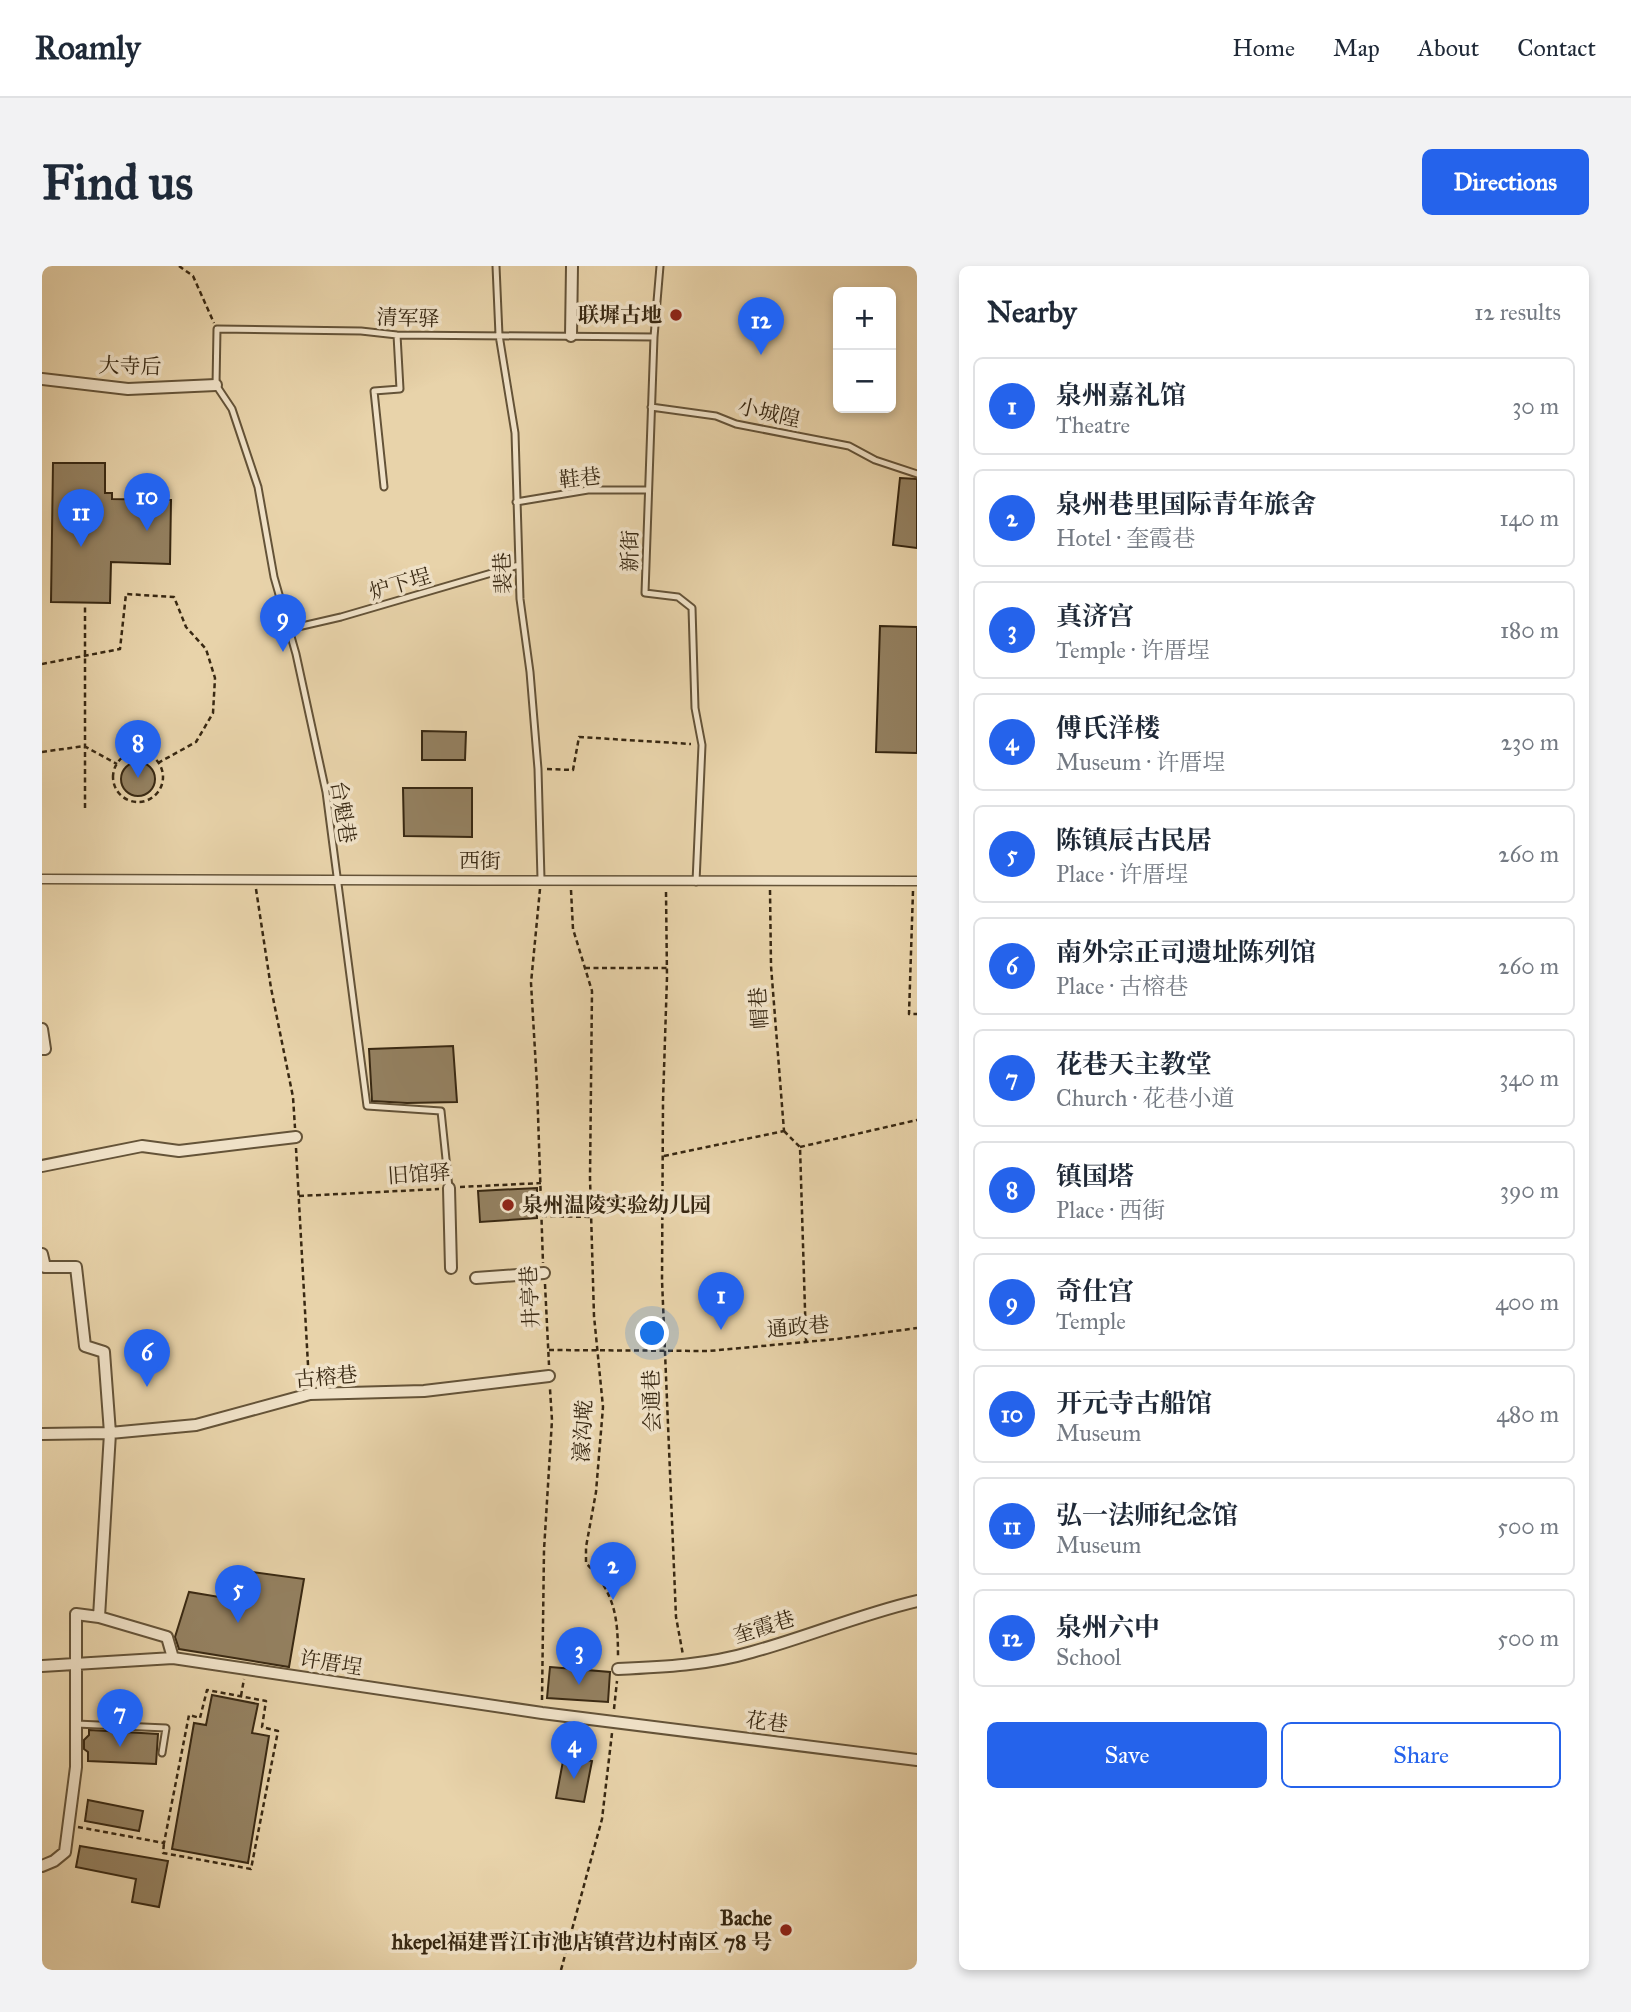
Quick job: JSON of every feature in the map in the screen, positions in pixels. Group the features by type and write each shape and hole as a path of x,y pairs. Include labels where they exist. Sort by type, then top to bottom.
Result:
{"street":[{"path":"571,336 572,266"},
{"name":"大寺后","path":"42,379 128,389 216,385"},
{"name":"西街","path":"42,879 915,881"},
{"path":"42,1029 45,1049 42,1049"},
{"path":"42,1167 142,1146 179,1151 296,1137"},
{"path":"450,1188 451,1268"},
{"path":"42,1254 45,1267 76,1267 85,1346 104,1352 110,1433 99,1617"},
{"path":"477,1278 544,1273"},
{"name":"古榕巷","path":"42,1434 110,1433 196,1425 310,1394 424,1391 549,1376"},
{"name":"奎霞巷","path":"618,1669 686,1667 750,1653 917,1601"},
{"path":"42,1866 65,1852 76,1767 76,1614 99,1617 167,1637 173,1658"},
{"name":"许厝埕","path":"42,1666 173,1658 613,1723"},
{"name":"花巷","path":"613,1723 917,1760"}],"lane":[{"name":"裴巷","path":"496,266 499,335 515,433 520,599 530,672 538,769 541,879"},
{"name":"新街","path":"660,266 654,337 645,593 678,597 692,608 695,708 702,745 696,882"},
{"name":"清军驿","path":"217,329 361,331 397,335 654,337"},
{"path":"216,385 217,329"},
{"path":"384,487 374,391 400,389 397,335"},
{"name":"台魁巷","path":"216,385 232,409 258,487 274,577 289,629 326,792 367,1106 441,1111 450,1188"},
{"name":"小城隍","path":"651,407 716,416 737,424 849,446 875,460 917,474"},
{"name":"鞋巷","path":"516,502 588,490 647,490"},
{"name":"炉下埕","path":"289,629 341,617 519,565"},
{"path":"76,1724 166,1728 162,1753"}],"path":[{"path":"179,266 193,276 217,329"},
{"path":"42,664 120,649 126,594 174,597 186,627 206,649 215,678 213,713 196,742 158,763"},
{"path":"85,607 85,808"},
{"path":"538,769 573,770 579,737 702,745"},
{"path":"42,752 84,746 117,764"},
{"path":"137,752 145,753 158,763 162,770 161,786 150,798 143,801 127,799 120,794 113,780 117,764 122,758 137,752"},
{"name":"井亭巷","path":"541,879 531,983 552,1420 544,1550 542,1713"},
{"name":"濠沟墘","path":"561,1970 602,1819 618,1669 618,1630 613,1601 600,1577 586,1563 586,1547 596,1492 603,1407 591,1217 593,991 573,929 570,880"},
{"path":"915,881 909,1014 917,1014"},
{"name":"会通巷","path":"666,882 662,1280 676,1618 686,1667"},
{"name":"帽巷","path":"769,882 771,966 784,1131"},
{"path":"585,968 667,968"},
{"path":"800,1147 917,1120"},
{"path":"663,1156 784,1131 800,1147 806,1342"},
{"name":"旧馆驿","path":"299,1196 541,1182"},
{"path":"542,1216 591,1217"},
{"name":"通政巷","path":"549,1349 709,1351 917,1328"},
{"path":"241,1696 245,1669"},
{"path":"207,1690 266,1701 262,1727 278,1731 251,1869 163,1853 164,1843 189,1715 200,1718 207,1690"},
{"path":"68,1826 164,1843"}],"building":[{"path":"53,463 105,463 105,493 112,493 112,499 171,500 170,564 111,562 110,603 51,602"},
{"path":"900,478 917,479 917,548 893,545"},
{"path":"880,626 917,627 917,753 876,752"},
{"path":"422,731 466,732 465,760 422,760"},
{"path":"138,762 150,767 155,779 150,791 138,796 126,791 121,779 126,767"},
{"path":"403,788 472,788 472,837 404,836"},
{"path":"453,1046 457,1102 372,1101 369,1049"},
{"name":"泉州温陵实验幼儿园","path":"537,1188 537,1218 480,1222 478,1191"},
{"path":"231,1569 304,1579 289,1667 179,1649 175,1637 189,1592 219,1597"},
{"path":"550,1667 610,1672 608,1702 547,1698"},
{"path":"212,1695 258,1704 252,1733 269,1736 248,1863 172,1849 194,1723 206,1725"},
{"path":"89,1730 158,1734 156,1764 88,1761 84,1740 89,1735"},
{"path":"564,1756 592,1761 584,1802 556,1798"},
{"path":"88,1800 143,1811 139,1831 85,1821"},
{"path":"80,1846 168,1861 159,1907 132,1902 136,1879 76,1867"}],"place":[{"name":"联墀古地","path":"676,315"},
{"name":"泉州六中","path":"761,355"},
{"name":"开元寺古船馆","path":"147,531"},
{"name":"弘一法师纪念馆","path":"81,547"},
{"name":"奇仕宫","path":"283,652"},
{"name":"镇国塔","path":"138,778"},
{"name":"泉州温陵实验幼儿园","path":"508,1205"},
{"name":"泉州嘉礼馆","path":"721,1330"},
{"name":"南外宗正司遗址陈列馆","path":"147,1387"},
{"name":"泉州巷里国际青年旅舍","path":"613,1600"},
{"name":"陈镇辰古民居","path":"238,1623"},
{"name":"真济宫","path":"579,1685"},
{"name":"花巷天主教堂","path":"120,1747"},
{"name":"傅氏洋楼","path":"574,1779"},
{"name":"Bache hkepel福建晋江市池店镇营边村南区 78 号","path":"786,1930"}]}
